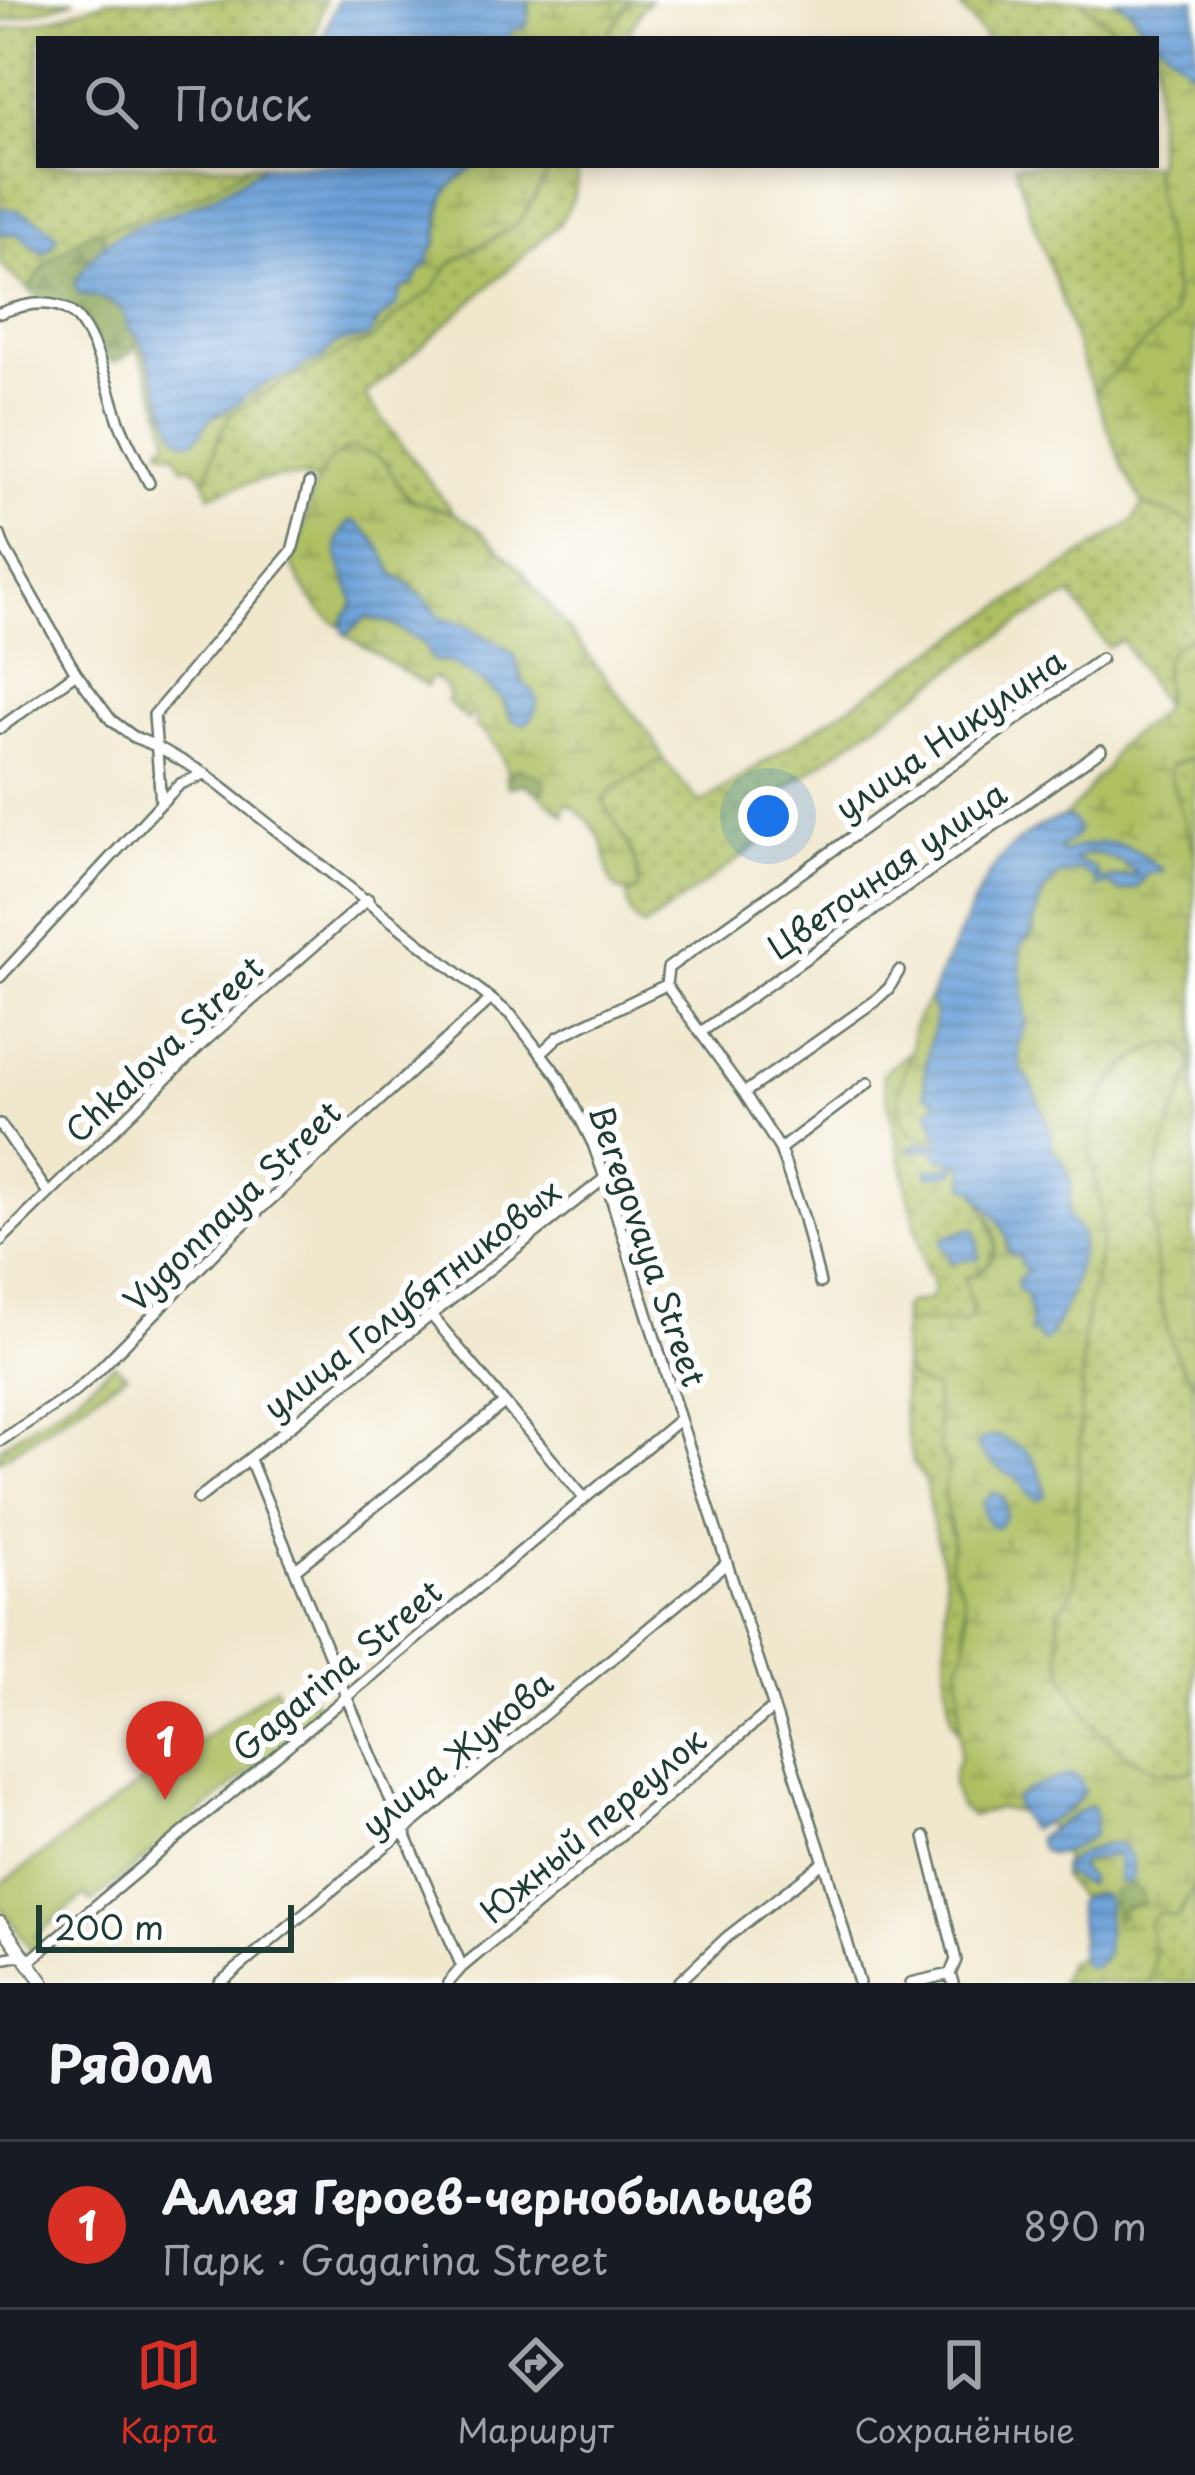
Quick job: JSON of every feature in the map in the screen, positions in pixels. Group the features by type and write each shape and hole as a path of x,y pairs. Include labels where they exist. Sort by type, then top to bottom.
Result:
{"street":[{"path":"0,313 43,304 66,309 77,319 98,358 121,426 148,483"},
{"path":"161,803 156,711 292,551 310,484"},
{"name":"Beregovaya Street","path":"0,535 3,551 76,673 111,720 206,774 511,1015 542,1052 573,1103 605,1178 860,1983"},
{"name":"улица Никулина","path":"666,985 668,968 1101,659"},
{"path":"0,728 76,673"},
{"name":"Цветочная улица","path":"701,1032 1102,750"},
{"path":"0,977 180,784 206,774"},
{"name":"Chkalova Street","path":"0,1241 204,1042 368,899"},
{"path":"744,1093 874,1001 899,970"},
{"path":"542,1052 558,1037 666,985 780,1149 820,1283"},
{"name":"Vygonnaya Street","path":"0,1441 98,1372 234,1233 491,999"},
{"path":"780,1149 868,1082"},
{"path":"0,1124 48,1193"},
{"name":"улица Голубятниковых","path":"198,1499 605,1178"},
{"path":"432,1316 584,1498"},
{"path":"296,1569 503,1404"},
{"name":"Gagarina Street","path":"0,1959 25,1958 680,1419"},
{"name":"улица Голубятниковых","path":"250,1460 462,1967"},
{"name":"улица Жукова","path":"220,1983 726,1564"},
{"name":"Южный переулок","path":"448,1983 772,1709"},
{"path":"911,1983 951,1978 956,1960 925,1837"},
{"path":"678,1983 727,1936 824,1862"},
{"path":"0,1923 43,1983"}],"green space":[{"path":"0,0 75,0 0,23"},
{"path":"107,0 325,0 314,36 36,36 36,168 246,168 206,193 99,229 48,262 31,292 0,264 0,31"},
{"path":"529,0 630,0 607,36 510,36 512,30 523,28"},
{"path":"630,0 650,0 627,36 607,36"},
{"path":"955,0 1081,0 1126,36 984,36"},
{"path":"1081,0 1121,5 1154,36 1126,36"},
{"path":"1159,41 1195,74 1195,526 1143,504 1123,467 1094,391 1173,316 1171,269 1152,168 1159,168"},
{"path":"246,168 259,168 210,198 104,244 102,231 206,193"},
{"path":"472,168 550,168 520,222 451,263 431,291 373,339 349,347 230,414 208,476 191,466 183,467 175,453 162,450 168,439 166,427 135,345 138,337 175,433 193,441 210,419 243,397 323,358 340,342 376,328 390,313 401,289 414,283 437,245 444,196"},
{"path":"550,168 578,168 573,196 559,224 365,396 453,512 411,498 386,463 320,474 317,481 263,480 210,495 202,476 208,476 229,414 381,332 431,291 451,263 500,235 526,213"},
{"path":"1016,168 1152,168 1173,273 1174,316 1094,391 1078,351"},
{"path":"99,229 104,244 77,278 91,295 118,306 138,337 130,354 115,362 79,314 67,305 43,300 30,287 49,260"},
{"path":"352,448 386,463 410,500 453,513 478,529 523,572 654,740 663,759 603,800 633,856 637,891 625,892 612,884 599,835 568,803 564,815 539,794 545,779 520,768 507,774 496,747 475,726 477,717 471,714 468,720 446,701 449,697 441,682 432,678 427,686 346,635 364,618 388,622 466,670 501,698 510,718 525,685 514,653 440,618 409,583 392,572 373,537 351,520 338,540 339,561 354,605 342,627 325,615 306,590 291,562 311,497 325,466"},
{"path":"1143,504 1195,526 1195,634 1163,669 1163,705 1122,640 1108,647 1071,595 988,644 767,802 762,816 775,833 644,927 636,920 627,894 637,891 636,864 603,800 611,791 663,759 700,804 1133,521"},
{"path":"1195,634 1195,757 1171,765 1170,776 1195,854 1195,1383 1169,1333 1153,1234 1158,1167 1193,1069 1189,1053 1170,1043 1144,1053 1119,1072 1102,1095 1093,1124 1090,1150 1101,1239 1083,1336 1075,1582 1068,1600 1058,1609 1065,1676 1097,1727 1146,1765 1171,1773 1195,1768 1195,1884 1176,1918 1159,1911 1149,1922 1154,1960 1146,1983 1060,1983 1068,1962 1079,1958 1084,1966 1103,1960 1106,1952 1108,1901 1086,1895 1079,1898 1062,1876 1064,1851 1088,1840 1089,1806 1048,1830 1047,1822 1070,1810 1081,1797 1032,1788 1016,1798 1018,1812 998,1808 972,1816 959,1806 953,1784 960,1756 959,1662 967,1622 963,1593 950,1562 952,1537 944,1492 950,1469 940,1451 935,1388 913,1380 904,1366 903,1325 971,1319 964,1278 983,1269 996,1247 981,1199 1004,1229 1007,1250 1021,1256 1029,1273 1018,1279 1030,1302 1030,1333 1056,1327 1065,1307 1081,1239 1067,1215 1070,1186 1032,1085 1021,1069 1018,1044 1027,1023 1020,988 1021,944 1031,937 1042,894 1057,875 1082,869 1098,887 1109,884 1126,891 1137,888 1148,873 1162,869 1119,844 1091,844 1066,853 1058,850 1066,844 1068,817 1064,817 1106,770 1116,747 1160,712 1165,700 1164,660","holes":["1133,1886 1141,1891 1141,1905 1125,1908 1116,1920 1111,1892"]},
{"path":"1195,757 1195,854 1170,776 1171,765"},
{"path":"516,769 545,779 544,791 539,794 524,784 508,787 505,778"},
{"path":"1097,853 1137,873 1102,883 1097,872 1075,859"},
{"path":"931,996 937,1025 929,1044 925,1094 935,1098 935,1107 930,1109 940,1136 927,1138 909,1130 899,1101 914,1024"},
{"path":"1171,1042 1187,1051 1193,1069 1158,1167 1153,1234 1169,1333 1195,1383 1195,1768 1171,1773 1121,1750 1086,1713 1062,1668 1058,1609 1068,1600 1075,1582 1083,1336 1102,1226 1090,1162 1092,1122 1098,1104 1121,1072"},
{"path":"911,1051 900,1103 905,1124 911,1134 940,1136 942,1149 938,1145 913,1151 933,1149 938,1156 952,1158 953,1166 933,1171 940,1174 965,1164 966,1186 975,1189 995,1240 989,1262 964,1278 972,1306 971,1319 963,1321 903,1325 903,1308 929,1300 933,1292 882,1074"},
{"path":"114,1364 126,1374 0,1460 0,1447"},
{"path":"903,1365 915,1381 935,1388 940,1451 950,1469 950,1564 964,1596 966,1643 959,1673 959,1731 952,1719 947,1686 945,1575 925,1480 913,1463 903,1413"},
{"path":"275,1686 289,1715 312,1697 324,1710 92,1902 85,1895 35,1936 40,1944 32,1951 0,1905 0,1885"},
{"path":"1195,1884 1195,1983 1146,1983 1154,1960 1149,1922 1159,1911 1180,1914"},
{"path":"1133,1886 1144,1901 1125,1908 1116,1920 1111,1891"}],"water":[{"path":"337,0 529,0 528,23 509,36 324,36"},
{"path":"1116,0 1195,0 1195,74 1159,36 1137,21 1133,11"},
{"path":"260,168 472,168 443,199 430,262 414,283 401,289 396,306 368,337 340,342 323,358 295,374 274,379 210,419 194,441 183,440 175,433 146,353 128,328 125,313 111,301 79,294 75,283 110,240 237,183"},
{"path":"0,208 32,216 58,237 43,253 17,234 0,234"},
{"path":"352,520 376,542 392,572 440,618 464,624 514,653 521,678 536,701 528,722 512,719 502,699 484,683 451,663 432,660 423,643 388,622 367,617 346,635 343,632 342,621 354,604 337,550"},
{"path":"1064,817 1072,819 1079,831 1060,846 1061,853 1092,844 1116,844 1164,872 1148,873 1137,888 1120,892 1109,884 1098,887 1082,869 1058,875 1041,897 1030,934 1021,945 1025,1023 1018,1044 1021,1069 1051,1133 1053,1150 1072,1182 1067,1215 1081,1240 1072,1289 1044,1342 1039,1334 1030,1333 1030,1301 1016,1286 1028,1272 1021,1257 1009,1253 1006,1236 975,1189 966,1187 964,1164 949,1174 928,1176 927,1171 952,1166 952,1159 940,1159 933,1149 909,1151 915,1144 942,1147 930,1114 935,1098 925,1094 935,1022 930,1002 937,982 993,870 1022,838","holes":["1097,853 1137,873 1102,882 1094,868 1075,859"]},
{"path":"973,1228 979,1258 949,1262 943,1238"},
{"path":"998,1436 1034,1460 1045,1496 1037,1500 978,1448 979,1442"},
{"path":"993,1492 1006,1508 997,1528 984,1515 983,1502"},
{"path":"1067,1775 1079,1778 1084,1792 1060,1815 1030,1830 1016,1807 1016,1798"},
{"path":"1089,1806 1096,1818 1094,1835 1061,1853 1040,1848 1037,1838"},
{"path":"1118,1843 1131,1862 1129,1883 1119,1883 1114,1855 1081,1862 1089,1878 1086,1885 1063,1872 1062,1866 1081,1853"},
{"path":"1094,1893 1108,1902 1106,1953 1096,1967 1084,1966 1079,1958 1077,1905 1079,1899"}],"place":[{"name":"Аллея Героев-чернобыльцев","path":"165,1800"}]}
